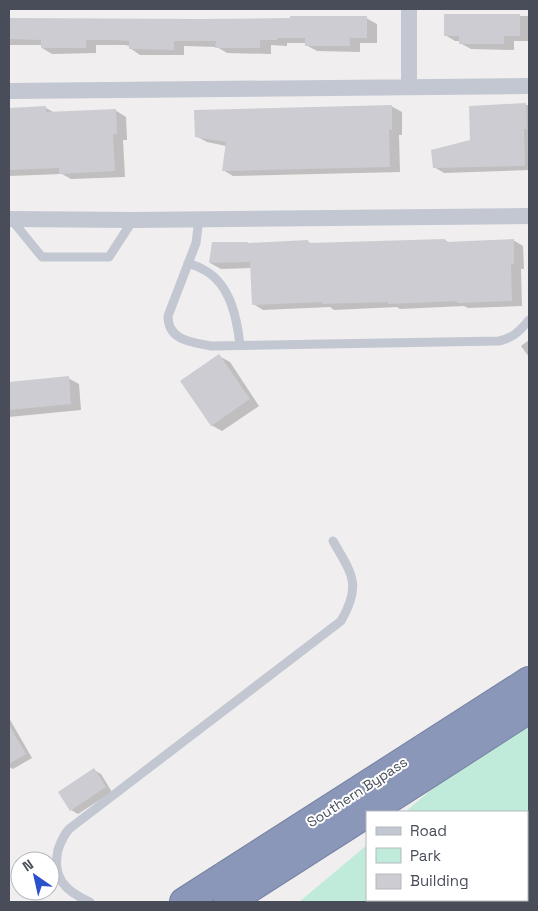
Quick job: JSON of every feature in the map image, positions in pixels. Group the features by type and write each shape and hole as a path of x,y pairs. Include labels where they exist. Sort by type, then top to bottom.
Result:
{"highway":[{"name":"Southern Bypass","path":"184,902 529,681"},
{"name":"Southern Bypass","path":"371,811 529,709"},
{"name":"Southern Bypass","path":"228,902 366,814"}],"street":[{"path":"409,87 410,9"},
{"path":"9,91 529,86"},
{"path":"10,219 133,220 529,216"}],"lane":[{"path":"10,219 42,257 109,257 133,220"},
{"path":"199,219 196,243 168,316 169,327 181,340 211,346 499,341 509,339 517,334 529,320"},
{"path":"188,263 208,272 227,295 237,322 240,345"},
{"path":"90,902 66,888 58,878 55,864 61,838 69,829 341,621 352,600 352,574 333,541"}],"green space":[{"path":"529,699 529,902 299,902 366,846 366,901 528,901 528,811 406,811 498,733"}],"building":[{"path":"444,14 520,14 520,36 504,36 504,44 459,44 459,36 444,36"},
{"path":"290,16 367,16 367,38 350,38 350,46 305,46 305,38 277,38 277,40 260,40 260,48 215,48 216,41 174,41 174,50 129,49 129,41 113,40 86,40 86,48 41,48 41,40 9,39 9,18 200,19 290,18"},
{"path":"526,103 527,129 524,129 525,166 433,168 431,150 470,140 469,106"},
{"path":"392,105 392,130 389,130 390,167 222,171 226,142 195,137 194,110"},
{"path":"46,106 46,112 116,109 117,134 113,134 115,171 59,174 59,168 9,170 9,108"},
{"path":"445,239 445,242 514,239 514,264 511,264 512,301 388,304 388,302 322,304 322,302 252,305 250,262 209,263 212,242 248,243 308,240 309,243"},
{"path":"219,354 250,399 211,426 180,381"},
{"path":"69,376 71,404 9,410 9,382"},
{"path":"9,725 26,754 9,764"},
{"path":"94,768 106,787 70,811 58,792"}]}
